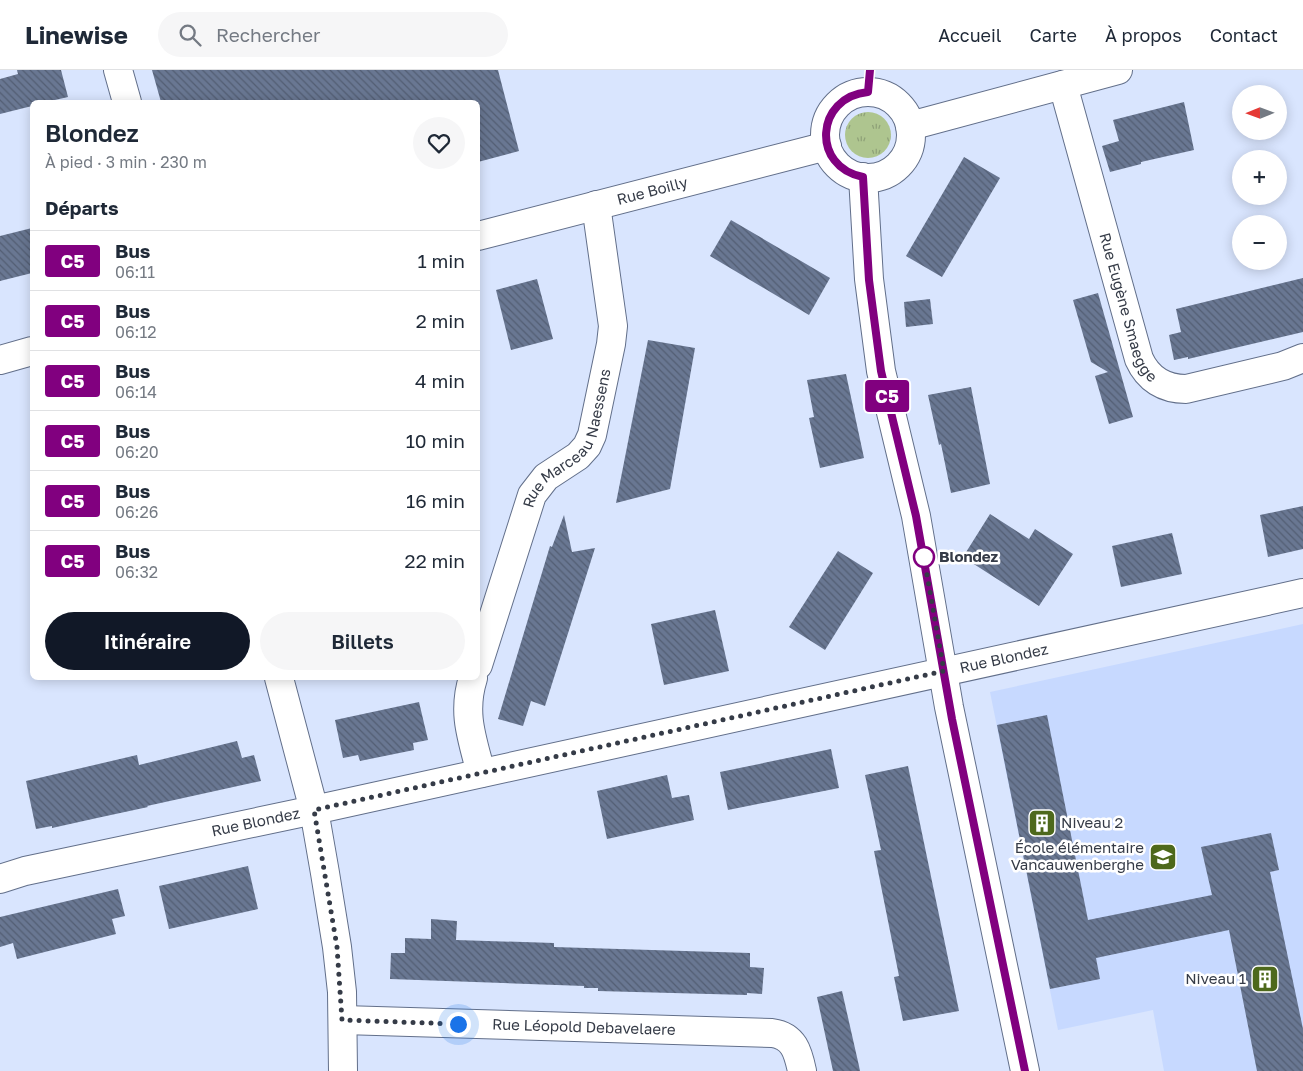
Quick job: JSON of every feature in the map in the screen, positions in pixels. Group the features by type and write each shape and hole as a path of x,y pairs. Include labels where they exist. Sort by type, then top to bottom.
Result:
{"street":[{"path":"118,70 126,100"},
{"path":"910,126 1118,70"},
{"path":"869,81 882,94 895,101 905,112 910,126 910,146 900,164 883,175 863,177 848,173 831,156 827,146 826,127 831,113 841,102 869,81"},
{"name":"Rue Eugène Smaegge","path":"1063,85 1139,359 1146,372 1164,386 1186,389 1283,366 1303,358"},
{"name":"Rue Boilly","path":"480,235 827,146"},
{"path":"863,177 869,280 881,371 916,516 952,719 1025,1071"},
{"name":"Rue Marceau Naessens","path":"480,659 532,494 546,477 578,456 587,446 594,430 613,326 596,205"},
{"path":"0,360 30,352"},
{"name":"Rue Blondez","path":"0,878 1303,593"},
{"path":"280,680 314,810 337,947 343,1071"},
{"path":"472,680 469,691 469,725 481,772"},
{"name":"Rue Léopold Debavelaere","path":"342,1020 772,1033 784,1036 791,1042 797,1051 802,1071"}],"shaded area":[{"name":"École élémentaire Vancauwenberghe","path":"1303,624 1303,1071 1164,1071 1153,1010 1058,1030 990,692"}],"green space":[{"path":"863,112 873,112 887,122 891,135 887,148 881,154 873,158 863,158 849,148 845,140 845,130 855,116"}],"building":[{"path":"17,70 61,70 68,97 55,100 30,100 30,106 0,114 0,79 18,74"},
{"path":"152,70 498,70 519,151 480,161 480,100 160,100"},
{"path":"1184,102 1194,150 1141,162 1141,164 1110,172 1102,146 1119,141 1113,120"},
{"path":"964,157 1000,178 942,277 906,256"},
{"path":"731,220 830,278 809,315 710,256"},
{"path":"30,228 30,274 0,281 0,236"},
{"path":"1303,278 1303,332 1188,359 1188,357 1174,360 1169,335 1181,332 1176,309"},
{"path":"537,279 553,339 511,350 496,290"},
{"path":"1098,293 1133,417 1109,424 1095,376 1108,372 1091,362 1073,300"},
{"path":"930,299 933,324 906,327 904,302"},
{"path":"648,340 695,348 670,489 616,503"},
{"path":"846,374 864,458 820,468 809,418 814,417 807,380"},
{"path":"971,387 990,484 951,493 928,395"},
{"path":"1303,506 1303,549 1268,557 1260,515"},
{"path":"990,514 1029,539 1035,529 1073,554 1039,606 963,557"},
{"path":"564,515 572,552 595,548 545,706 531,701 523,726 498,719 550,546 552,547"},
{"path":"1172,533 1182,574 1121,587 1112,546"},
{"path":"838,551 873,573 825,650 789,627"},
{"path":"715,610 729,671 664,685 651,624"},
{"path":"419,702 428,740 413,743 414,750 360,761 358,755 343,758 335,720"},
{"path":"1047,715 1088,920 1212,895 1201,847 1271,833 1279,870 1270,872 1303,1029 1303,1071 1257,1071 1229,930 1096,958 1100,979 1050,989 997,725"},
{"path":"237,741 242,758 254,755 261,781 52,828 52,826 36,829 26,781 137,755 139,765"},
{"path":"831,749 839,788 728,810 720,772"},
{"path":"908,766 959,1011 903,1021 894,977 899,976 874,851 881,850 865,775"},
{"path":"667,775 672,798 689,795 694,820 607,839 597,791"},
{"path":"248,866 258,909 169,929 159,886"},
{"path":"118,889 125,916 112,919 116,934 17,959 13,943 0,947 0,917"},
{"path":"431,919 457,921 456,940 554,943 554,947 750,953 750,967 764,968 762,994 598,991 598,988 584,988 584,986 390,979 391,953 405,953 405,938 431,939"},
{"path":"842,991 860,1071 833,1071 817,997"}],"bus line":[{"name":"C5","path":"870,70 868,92 858,93 849,97 841,102 831,113 826,127 826,141 836,164 848,173 863,177 869,280 881,371 910,484 921,537 952,719 1025,1071"}],"place":[{"name":"Blondez","path":"924,557"},
{"name":"Niveau 2","path":"1042,823"},
{"name":"École élémentaire Vancauwenberghe","path":"1163,857"},
{"name":"Niveau 1","path":"1265,979"}],"route":[{"path":"458,1024 342,1020 342,992 337,947 314,810 944,671 923,552 924,557"}]}
